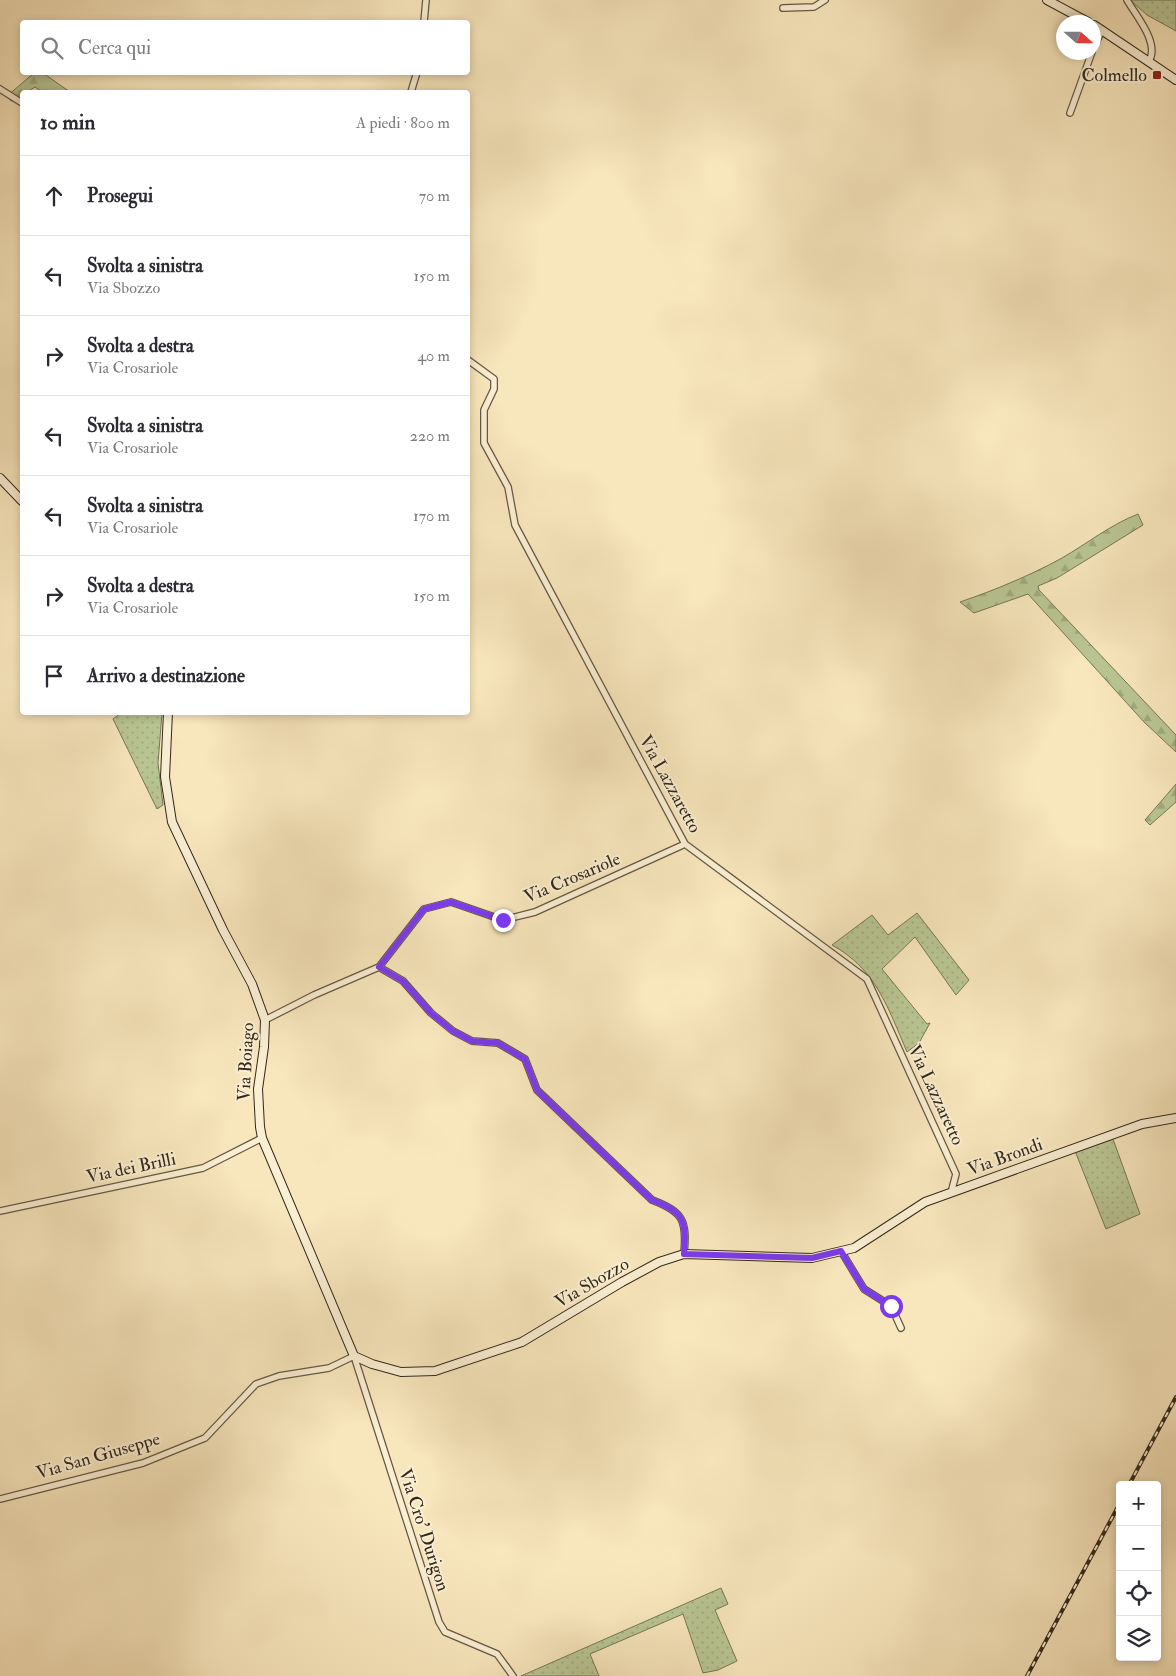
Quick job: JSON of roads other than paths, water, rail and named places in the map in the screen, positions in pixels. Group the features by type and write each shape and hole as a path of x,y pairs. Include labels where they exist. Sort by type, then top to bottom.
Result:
{"street":[{"path":"424,20 426,0"},
{"path":"783,8 814,7 825,0"},
{"path":"1047,0 1075,15"},
{"path":"1127,0 1150,40 1153,50 1149,61"},
{"path":"1102,30 1176,80"},
{"path":"1070,113 1089,60"},
{"path":"412,90 417,75"},
{"path":"0,88 20,102"},
{"name":"Via Lazzaretto","path":"470,361 494,379 494,389 484,410 484,443 508,487 515,525 685,844 867,979 956,1174 950,1192"},
{"path":"0,478 20,499"},
{"name":"Via Boiago","path":"168,715 165,777 172,822 223,930 252,984 265,1020 264,1047 258,1089 262,1138 354,1356"},
{"name":"Via Crosariole","path":"265,1020 314,995 379,967 424,909 451,902 503,920 528,914 685,844"},
{"path":"379,967 403,981 431,1013 453,1031 472,1041 498,1043 525,1059 537,1090 652,1200 672,1208 682,1218 686,1232 684,1254"},
{"name":"Via Brondi","path":"854,1248 925,1202 1142,1124 1176,1118"},
{"name":"Via dei Brilli","path":"0,1211 203,1168 262,1138"},
{"name":"Via Sbozzo","path":"354,1356 372,1364 401,1372 435,1371 522,1342 622,1282 659,1262 684,1254 812,1258 854,1248"},
{"path":"841,1251 864,1289 891,1306 901,1328"},
{"name":"Via San Giuseppe","path":"0,1499 144,1463 205,1438 256,1384 278,1376 329,1368 354,1356"},
{"name":"Via Cro' Durigon","path":"354,1356 439,1622 444,1632 497,1654 512,1676"}],"railway":[{"path":"1131,1481 1176,1397"},
{"path":"1027,1676 1116,1510"}],"place":[{"name":"Colmello","path":"1157,75"}]}
